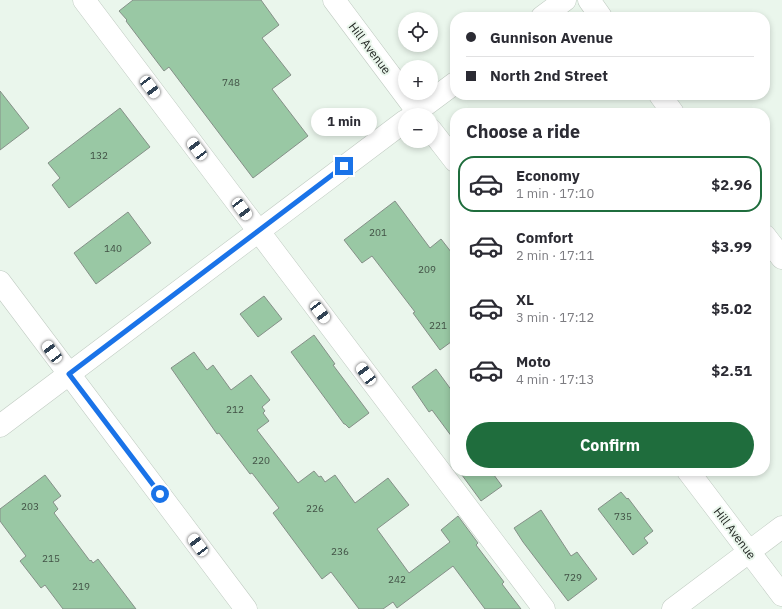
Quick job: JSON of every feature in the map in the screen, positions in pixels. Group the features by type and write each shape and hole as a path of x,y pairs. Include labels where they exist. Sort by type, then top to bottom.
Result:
{"street":[{"path":"84,0 544,609"},
{"name":"Hill Avenue","path":"334,0 409,108"},
{"path":"549,12 565,0"},
{"path":"589,0 597,12"},
{"path":"423,108 450,87"},
{"path":"0,426 398,127"},
{"path":"438,139 450,155"},
{"path":"770,242 782,258"},
{"path":"0,282 246,609"},
{"name":"Hill Avenue","path":"692,476 782,595"},
{"path":"673,609 782,527"}],"building":[{"path":"133,0 261,0 279,25 262,38 291,75 272,89 308,136 253,178 169,67 164,71 119,11"},
{"path":"0,91 29,128 0,150"},
{"path":"120,108 150,147 69,208 52,185 60,178 48,163"},
{"path":"395,201 430,248 441,239 450,251 450,343 440,350 413,313 415,312 372,256 362,263 344,240"},
{"path":"128,212 151,243 96,284 74,253"},
{"path":"264,296 282,319 258,337 240,314"},
{"path":"314,335 335,364 333,365 369,413 349,428 344,424 291,352"},
{"path":"194,352 207,370 213,365 231,390 251,375 270,400 262,407 265,411 263,413 269,421 257,430 298,483 314,471 319,477 321,476 325,482 335,475 355,503 388,478 409,505 377,529 409,573 450,542 441,530 458,516 478,543 476,545 504,582 502,584 521,609 485,609 453,566 397,608 393,602 383,609 359,609 331,572 322,579 273,513 279,508 252,473 250,474 219,433 217,434 171,368"},
{"path":"436,369 450,388 450,434 432,410 429,412 412,387"},
{"path":"45,475 61,496 53,502 58,509 54,513 90,561 91,560 93,563 98,559 136,609 63,609 45,585 41,588 20,561 26,556 0,521 0,509"},
{"path":"463,476 495,476 502,486 481,501"},
{"path":"621,492 627,499 628,498 653,531 644,538 648,543 633,555 598,509"},
{"path":"541,510 571,556 577,552 597,579 568,601 514,528"}],"route":[{"path":"160,494 69,374 344,166"}]}
